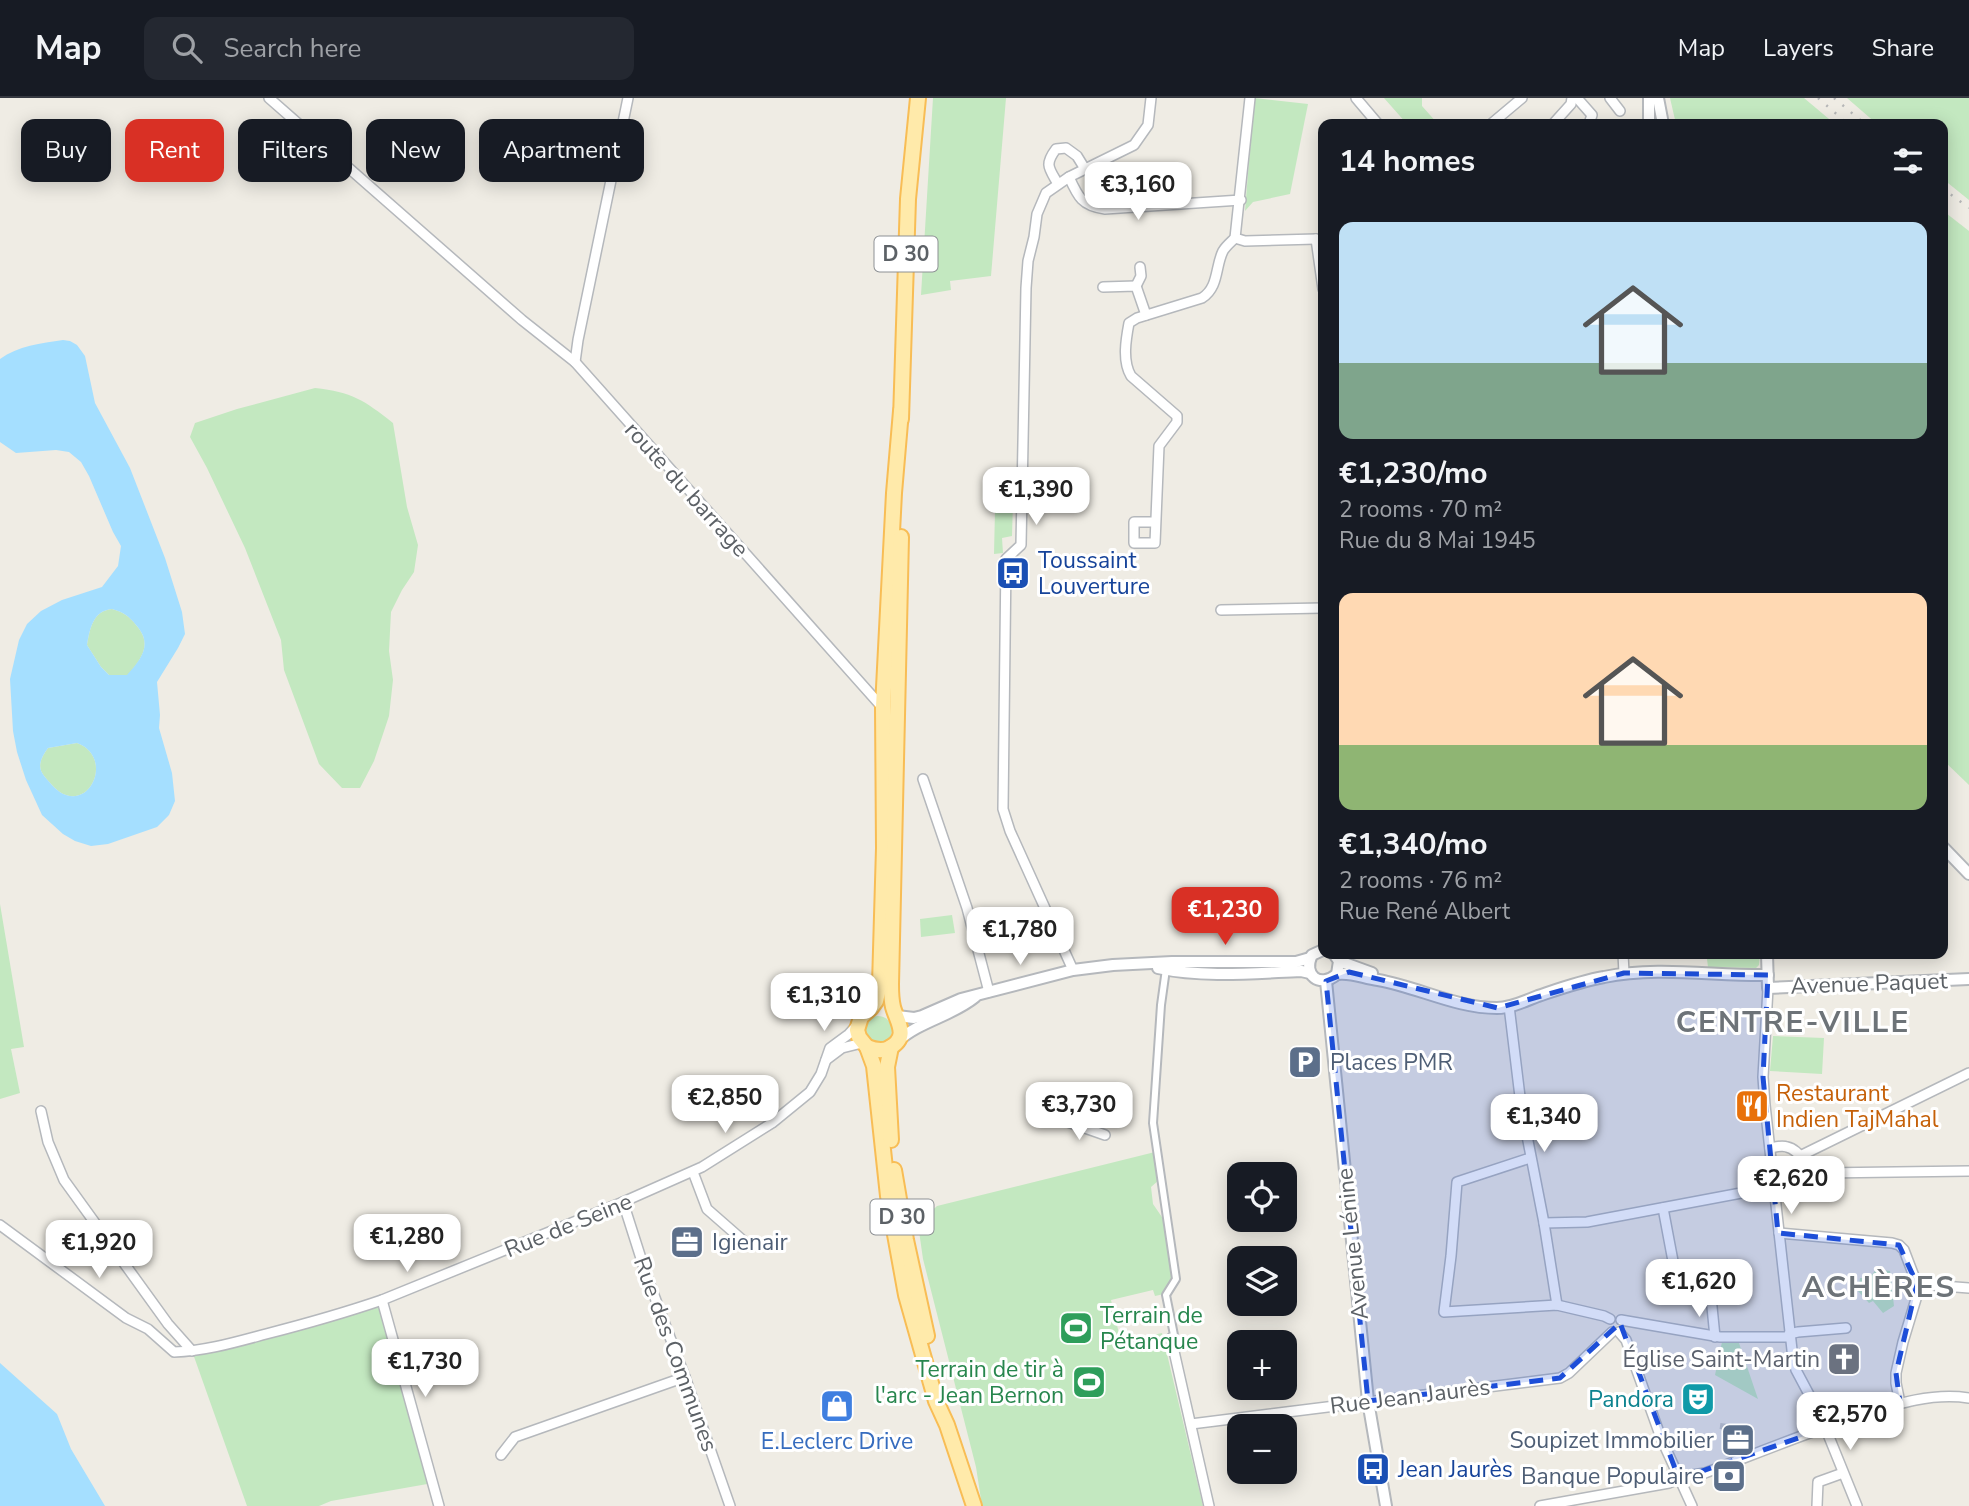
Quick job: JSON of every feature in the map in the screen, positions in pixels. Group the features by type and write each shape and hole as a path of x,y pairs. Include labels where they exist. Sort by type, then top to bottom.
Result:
{"main road":[{"name":"D 30","path":"896,1015 891,984 902,494 901,411 908,199 918,98"},
{"name":"D 30","path":"871,1008 879,993 880,984 884,848 881,752 894,493 901,411"},
{"path":"884,1007 896,1015 901,1031 893,1045 879,1051 865,1045 859,1037 858,1023 865,1012 871,1008 884,1007"},
{"name":"D 30","path":"865,1045 873,1060 876,1075 888,1196 906,1295 936,1401 947,1425"},
{"name":"D 30","path":"893,1045 887,1074 895,1175 909,1253 947,1425 974,1506"}],"street":[{"name":"route du barrage","path":"269,98 522,320 575,362 883,707 896,729"},
{"path":"575,362 628,98"},
{"path":"1073,970 1010,831 1003,809 1006,559 1021,545 1028,261 1040,203 1046,192 1069,177 1134,145 1148,125 1151,98"},
{"path":"1155,522 1159,446 1177,422 1177,416 1126,369 1129,323 1202,298 1213,288 1224,249 1235,238 1250,98"},
{"path":"1356,98 1374,119"},
{"path":"1497,119 1522,98"},
{"path":"1558,119 1574,98 1592,116 1591,119"},
{"path":"1610,98 1620,111"},
{"path":"1649,98 1649,119"},
{"path":"1658,98 1662,119"},
{"path":"1058,184 1048,168 1049,158 1056,149 1066,148 1077,156 1085,169"},
{"path":"1069,177 1076,194 1092,208 1241,200"},
{"path":"1235,238 1245,241 1318,236"},
{"path":"1140,267 1141,276 1136,286 1146,315"},
{"path":"1104,287 1136,286"},
{"path":"1221,610 1318,608"},
{"path":"923,779 967,908 989,992"},
{"path":"1948,852 1969,874"},
{"path":"1310,973 1310,958 1318,951"},
{"path":"896,1015 914,1018 922,1016 950,1002 1073,970 1172,962 1296,962 1310,958"},
{"path":"1337,959 1337,974"},
{"path":"1339,959 1386,981"},
{"path":"1623,959 1624,973"},
{"path":"1767,959 1763,1077 1789,1335 1796,1370 1821,1417 1857,1506"},
{"path":"1144,965 1177,972 1224,974 1301,971 1326,981 1337,974 1349,972 1475,1006 1498,1008 1624,973 1649,971 1768,975"},
{"path":"1166,970 1153,1123 1176,1279 1166,1295 1209,1506"},
{"name":"Avenue Paquet","path":"1768,988 1969,979"},
{"name":"Avenue Lénine","path":"1326,981 1368,1401 1386,1506"},
{"path":"893,1045 904,1035 965,1005 976,996"},
{"path":"1509,1006 1521,1105 1557,1305"},
{"name":"Rue de Seine","path":"192,1351 335,1316 382,1300 693,1172 772,1123 810,1092 817,1083 830,1048 858,1023"},
{"path":"826,1060 842,1048 865,1045"},
{"path":"1800,1156 1969,1073"},
{"path":"41,1111 48,1142 64,1180 168,1324 192,1351"},
{"path":"1062,1120 1105,1135"},
{"path":"1770,1148 1791,1148 1815,1172 1823,1173 1969,1171"},
{"path":"1530,1158 1457,1182 1444,1312 1557,1305 1604,1316 1610,1320 1618,1318 1715,1337 1763,1338 1846,1328"},
{"path":"693,1172 707,1209 747,1244"},
{"path":"1544,1223 1587,1222 1773,1187"},
{"name":"Rue des Communes","path":"623,1202 646,1274 730,1506"},
{"path":"1662,1208 1676,1277 1709,1277 1715,1337"},
{"path":"0,1225 126,1318 148,1329 174,1352 192,1351"},
{"path":"1779,1233 1892,1243 1904,1250 1917,1284 1916,1299 1896,1373 1900,1403"},
{"path":"1917,1284 1969,1288"},
{"path":"382,1300 439,1506"},
{"path":"1610,1320 1608,1326 1626,1340 1657,1426 1692,1506"},
{"path":"1615,1332 1623,1326 1621,1320"},
{"name":"Rue Jean Jaurès","path":"1191,1424 1560,1378 1615,1332"},
{"path":"501,1455 514,1437 685,1377"},
{"path":"1540,1506 1669,1483 1704,1473 1824,1427 1900,1403 1938,1397 1969,1398"},
{"path":"1817,1506 1818,1482 1843,1473"}],"highlighted area":[{"path":"1349,972 1498,1008 1624,973 1768,975 1763,1077 1778,1233 1899,1245 1917,1284 1896,1373 1900,1403 1679,1479 1620,1323 1560,1378 1368,1401 1326,981"}],"green space":[{"path":"933,98 1006,98 991,276 950,281 951,290 921,295"},
{"path":"1254,98 1308,104 1290,194 1253,202 1245,211"},
{"path":"1384,98 1422,98 1422,106 1434,119 1403,119"},
{"path":"1670,98 1804,98 1829,119 1675,119"},
{"path":"1847,98 1969,98 1969,200 1948,183 1948,119 1871,119"},
{"path":"1948,215 1969,231 1969,785 1948,765"},
{"path":"315,388 357,398 393,423 407,507 418,545 414,572 391,612 389,651 393,680 389,716 374,761 360,788 342,788 319,764 284,670 281,640 245,548 190,437 195,423"},
{"path":"996,468 1014,468 1012,536 1002,538 1003,553 994,554"},
{"path":"112,609 131,619 144,638 144,651 128,675 109,675 87,645 91,627 97,617 100,613"},
{"path":"77,743 88,749 94,758 95,778 84,793 66,795 57,790 42,773 40,766 48,748"},
{"path":"0,904 24,1047 11,1049 20,1093 0,1099"},
{"path":"952,915 955,933 921,937 920,919"},
{"path":"1707,959 1760,959 1756,968 1708,967"},
{"path":"878,1016 888,1020 892,1030 888,1040 878,1044 868,1040 864,1030 868,1020"},
{"path":"1773,1036 1824,1038 1822,1074 1770,1071"},
{"path":"1155,1152 1159,1180 1151,1187 1153,1204 1166,1223 1173,1278 1164,1294 1155,1296 1153,1290 1111,1300 1121,1342 1162,1333 1203,1506 982,1506 976,1467 923,1259 918,1224 937,1206"},
{"path":"1876,1269 1890,1271 1894,1306 1883,1313 1873,1301 1869,1303 1858,1291 1860,1278 1873,1274"},
{"path":"382,1300 433,1483 331,1501 319,1506 247,1506 192,1351"},
{"path":"1722,1342 1739,1343 1758,1399 1715,1375"}],"water":[{"path":"63,340 77,345 85,356 95,403 130,468 165,558 182,612 185,634 157,682 159,728 172,773 175,801 169,815 157,827 108,844 91,846 63,834 42,815 17,752 10,679 19,640 27,624 41,611 62,600 102,587 118,566 121,546 81,462 69,452 56,450 16,453 0,442 0,359 22,348","holes":["112,609 131,619 144,638 144,651 127,675 109,675 87,645 91,627 97,617 100,613","77,743 88,749 94,758 95,778 84,793 66,795 57,790 42,773 40,766 48,748"]},
{"path":"0,1363 57,1414 71,1449 105,1506 0,1506"}],"tunnel":[{"path":"1720,1426 1749,1430"}],"railway":[{"path":"1818,98 1842,119"},
{"path":"1834,98 1859,119"},
{"path":"1948,192 1969,208"}],"place":[{"name":"Toussaint Louverture","path":"1013,573"},
{"name":"Places PMR","path":"1305,1062"},
{"name":"Restaurant Indien TajMahal","path":"1752,1106"},
{"name":"Igienair","path":"687,1242"},
{"name":"Terrain de Pétanque","path":"1076,1328"},
{"name":"Église Saint-Martin","path":"1844,1359"},
{"name":"Terrain de tir à l'arc - Jean Bernon","path":"1089,1382"},
{"name":"Pandora","path":"1698,1399"},
{"name":"E.Leclerc Drive","path":"837,1406"},
{"name":"Soupizet Immobilier","path":"1738,1440"},
{"name":"Jean Jaurès","path":"1373,1469"},
{"name":"Banque Populaire","path":"1729,1476"}],"district":[{"name":"CENTRE-VILLE","path":"1793,1022"},
{"name":"ACHÈRES","path":"1879,1287"}]}
